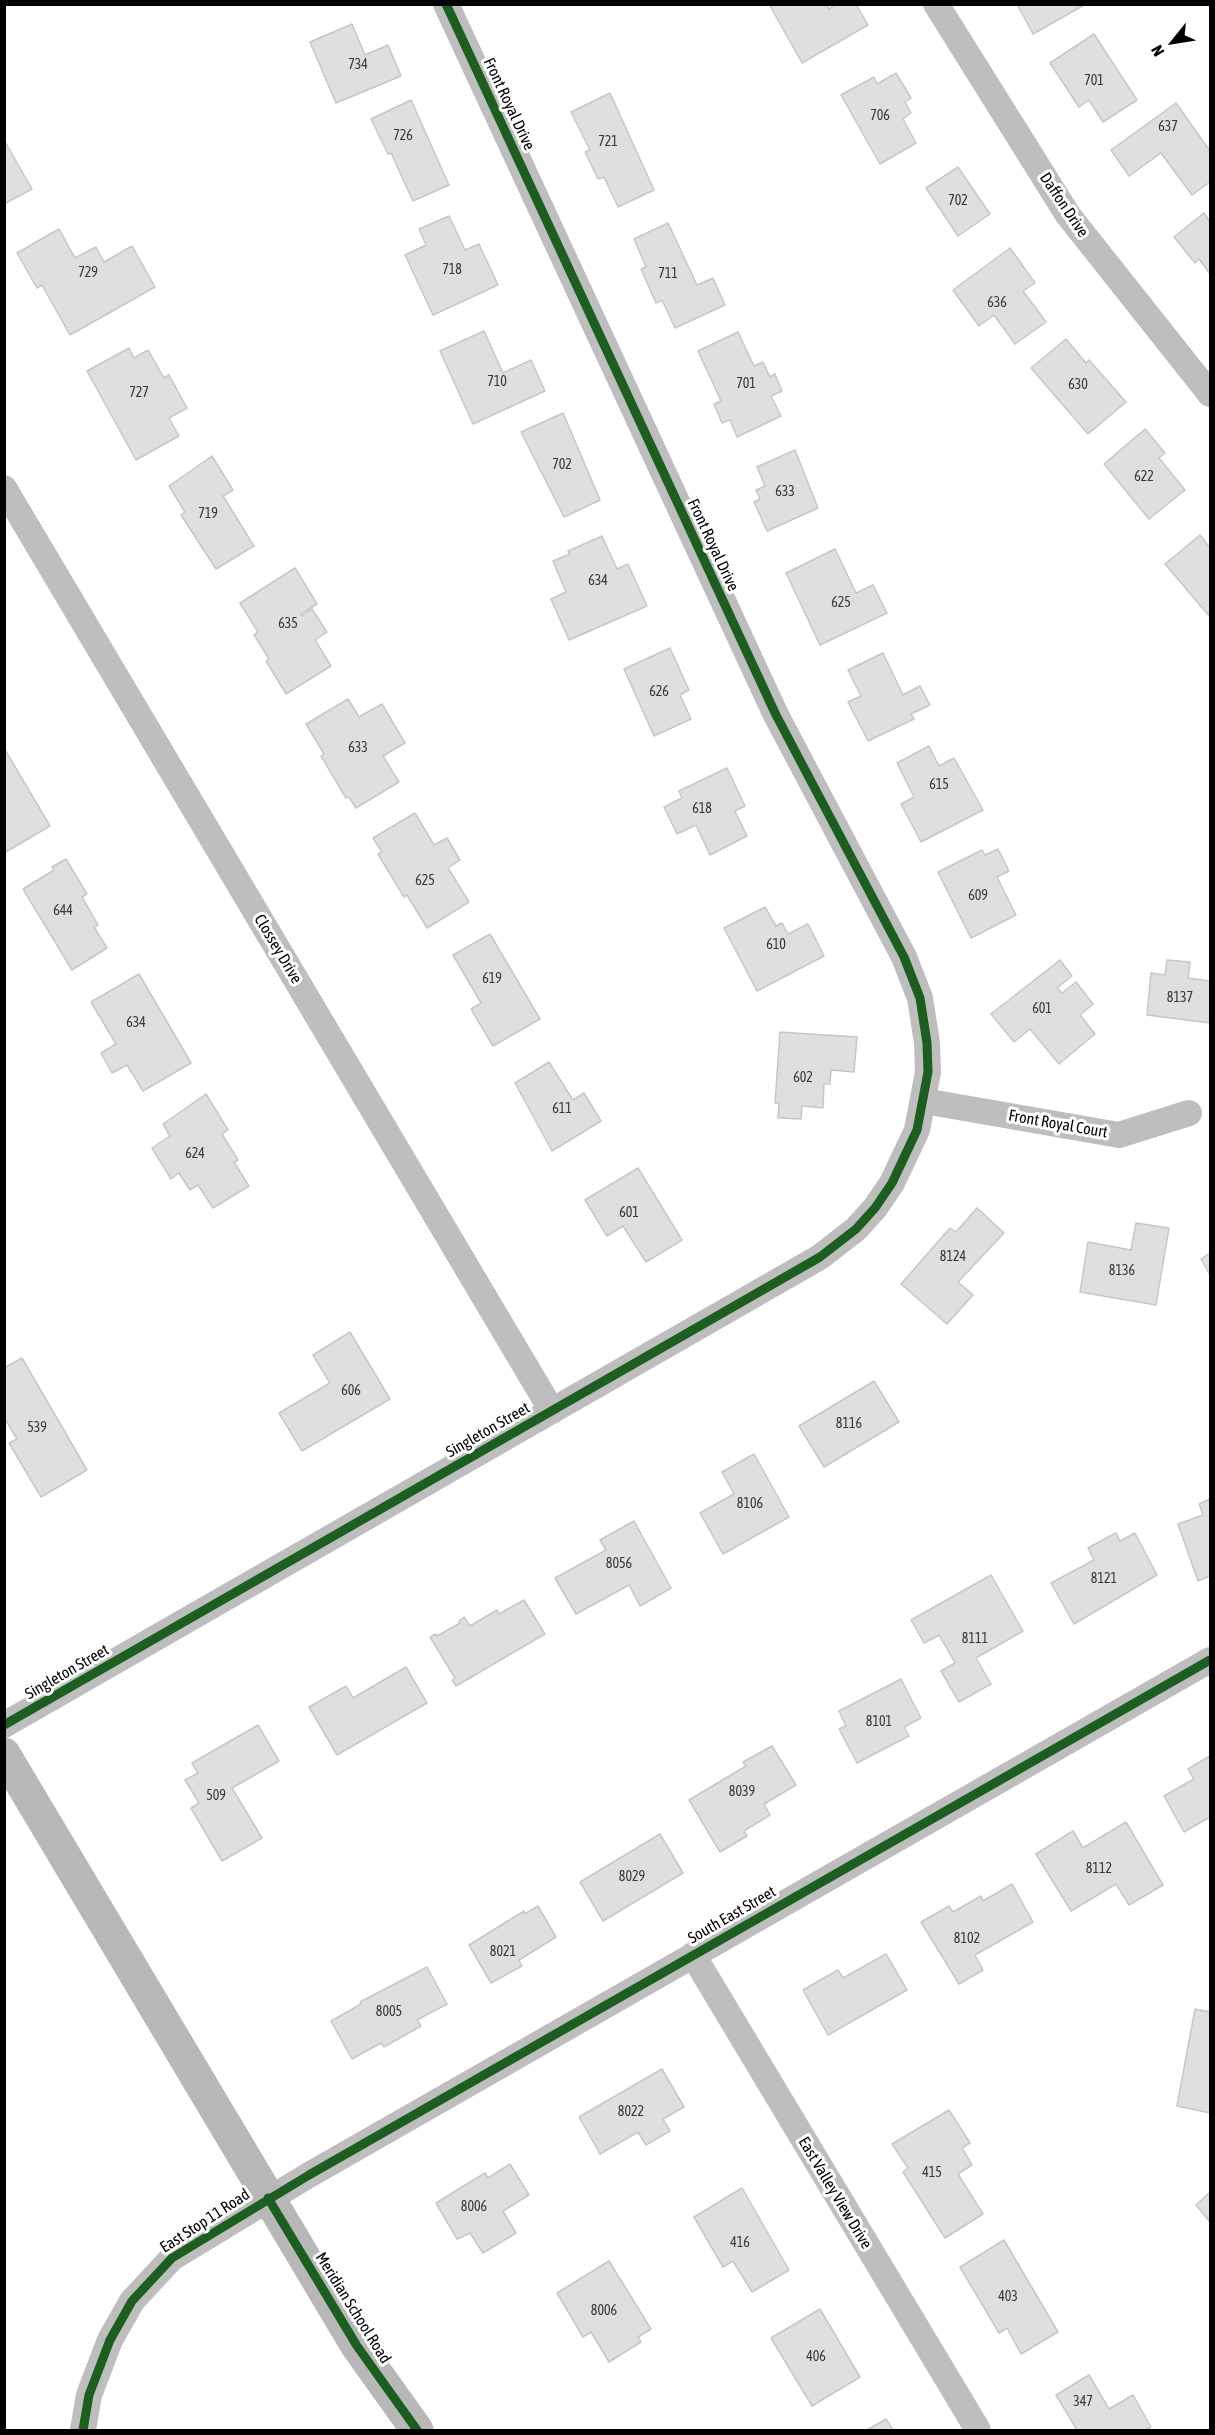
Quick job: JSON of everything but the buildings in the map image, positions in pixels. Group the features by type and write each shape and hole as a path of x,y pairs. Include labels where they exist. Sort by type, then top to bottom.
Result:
{"main road":[{"name":"East Stop 11 Road","path":"7,1765 268,2198"},
{"name":"Meridian School Road","path":"268,2198 357,2346 417,2430"}],"street":[{"name":"Front Royal Drive","path":"446,4 776,715 904,957 920,998 926,1028 928,1072 924,1101"},
{"name":"Daffon Drive","path":"936,4 1068,215 1210,394"},
{"name":"Clossey Drive","path":"4,488 552,1411"},
{"name":"Front Royal Court","path":"924,1101 1119,1135 1189,1113"},
{"name":"Singleton Street","path":"4,1725 820,1257 843,1239 875,1208 892,1183 917,1130 924,1101"},
{"name":"South East Street","path":"268,2198 1210,1660"},
{"name":"East Valley View Drive","path":"693,1955 978,2430"},
{"name":"East Stop 11 Road","path":"83,2430 89,2395 99,2366 110,2340 132,2301 172,2258 268,2198"}],"cycle path":[{"path":"4,1725 820,1257 856,1229 875,1208 892,1183 917,1130 928,1072 927,1043 920,998 904,957 776,715 446,4"},
{"path":"83,2430 89,2395 110,2340 132,2301 172,2258 309,2175 1210,1660"},
{"path":"268,2198 357,2346 417,2430"}]}
